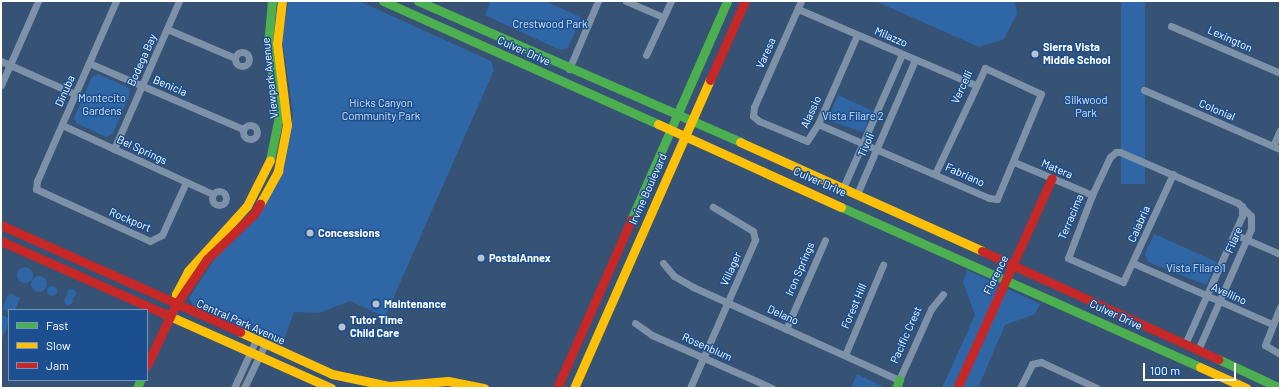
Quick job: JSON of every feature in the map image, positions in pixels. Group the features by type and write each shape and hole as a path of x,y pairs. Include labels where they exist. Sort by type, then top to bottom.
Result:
{"main road":[{"name":"Viewpark Avenue","path":"175,306 176,294 188,271 247,206 272,154 279,116 268,45 272,1"},
{"name":"Viewpark Avenue","path":"148,363 175,306 183,299 207,259 254,214 271,188 282,157 286,109 276,30 282,1"},
{"name":"Culver Drive","path":"383,1 1007,278 1246,388"},
{"name":"Culver Drive","path":"418,1 569,69 857,194 1012,268 1185,344 1280,388"},
{"name":"Irvine Boulevard","path":"557,388 727,1"},
{"name":"Irvine Boulevard","path":"574,388 684,135 745,1"},
{"name":"Florence","path":"959,386 1052,178"},
{"name":"Central Park Avenue","path":"1,225 264,346 364,383 389,386 448,381 484,388"},
{"path":"1,241 331,388"}],"street":[{"path":"1,85 38,1"},
{"name":"Dinuba","path":"36,189 75,94 116,1"},
{"name":"Bodega Bay","path":"114,149 179,1"},
{"path":"569,69 598,1"},
{"path":"626,1 663,17"},
{"path":"646,55 670,1"},
{"name":"Varesa","path":"753,116 801,1"},
{"name":"Milazzo","path":"798,9 975,85"},
{"name":"Lexington","path":"1171,26 1280,73"},
{"path":"167,29 235,58"},
{"name":"Alassio","path":"753,116 807,141 818,124 857,35"},
{"name":"Tivoli","path":"843,188 902,54"},
{"name":"Tivoli","path":"857,194 915,60"},
{"path":"1,61 75,94"},
{"name":"Benicia","path":"89,62 243,129"},
{"name":"Vercelli","path":"935,174 975,85 985,68 1042,94"},
{"name":"Colonial","path":"1144,90 1276,148"},
{"name":"Fabriano","path":"818,124 997,199 1042,94"},
{"name":"Bel Springs","path":"62,125 213,194"},
{"path":"1276,148 1280,130"},
{"name":"Terracima","path":"1123,282 1068,258 1092,195 1113,154 1120,152 1173,174"},
{"path":"272,154 282,157"},
{"name":"Matera","path":"1014,162 1092,195"},
{"path":"1173,174 1242,206"},
{"name":"Calabria","path":"1123,282 1134,263 1173,174"},
{"name":"Rockport","path":"36,189 150,241 162,235 186,182"},
{"name":"Filare","path":"1185,344 1234,234 1242,206"},
{"name":"Filare","path":"1198,350 1253,222 1242,206"},
{"name":"Villager","path":"690,388 728,303 755,235 748,227 713,207"},
{"path":"1234,234 1280,254"},
{"name":"Iron Springs","path":"786,329 825,240"},
{"name":"Delano","path":"663,262 681,281 844,355 898,384"},
{"name":"Avellino","path":"1134,263 1272,324"},
{"name":"Forest Hill","path":"844,355 883,265"},
{"name":"Pacific Crest","path":"898,384 931,309 943,294"},
{"path":"1280,307 1265,345 1280,354"},
{"name":"Rosenblum","path":"635,323 652,335 770,388"},
{"path":"244,388 255,354 255,342"},
{"path":"234,388 255,354 264,346"},
{"path":"1020,388 1032,364 1041,362 1092,387"}],"green space":[{"name":"Hicks Canyon Community Park","path":"288,1 359,1 491,61 494,70 385,317 350,301 319,313 294,312 282,345 193,305 189,298 215,258 260,214 283,170 293,114 282,39"},
{"name":"Crestwood Park","path":"491,1 545,1 581,17 568,48 560,50 485,15"},
{"path":"875,1 1015,1 1017,14 1004,39 979,47"},
{"path":"1121,1 1145,1 1145,184 1121,184"},
{"name":"Montecito Gardens","path":"98,74 129,88 130,94 112,135 106,137 76,123 74,118 92,77"},
{"name":"Vista Filare 2","path":"838,95 873,111 863,132 830,121 829,116"},
{"name":"Vista Filare 1","path":"1154,234 1217,262 1206,285 1148,262 1145,254"},
{"path":"25,267 31,269 33,275 31,281 25,283 19,281 17,275 19,269"},
{"path":"967,270 1040,304 1035,314 1005,325 978,388 942,388 975,315 963,282"},
{"path":"39,276 45,278 47,284 45,290 39,292 33,290 31,284 33,278"},
{"path":"52,286 57,291 52,296 47,291"},
{"path":"71,288 76,293 71,298 66,293"},
{"path":"9,293 20,298 15,309 8,309 8,312 2,309"},
{"path":"68,295 73,300 68,305 63,300"},
{"path":"2,315 8,318 8,325 1,341"},
{"path":"857,374 882,386 881,388 851,388"}],"shaded area":[{"path":"850,106 863,112 859,119 849,111"},
{"path":"1192,258 1204,263 1201,271 1191,263"}],"traffic: fast":[{"path":"270,160 279,116 268,45 272,1"},
{"path":"383,1 658,124"},
{"path":"418,1 740,142"},
{"path":"631,220 727,1"},
{"path":"841,207 1200,367"},
{"path":"1218,359 1280,388"},
{"path":"896,388 899,380"},
{"path":"137,388 140,381"}],"traffic: slow":[{"path":"260,204 278,171 287,125 277,44 282,1"},
{"path":"574,388 710,80"},
{"path":"658,124 841,207"},
{"path":"740,142 982,251"},
{"path":"175,306 176,294 188,271 247,206 270,160"},
{"path":"165,314 331,388"},
{"path":"240,332 332,374 389,386 448,381 484,388"},
{"path":"1200,367 1246,388"}],"traffic: jam":[{"path":"710,80 745,1"},
{"path":"957,388 1052,178"},
{"path":"148,363 175,306 207,259 254,214 260,204"},
{"path":"557,388 631,220"},
{"path":"1,225 240,332"},
{"path":"1,241 165,314"},
{"path":"982,251 1218,359"}],"place":[{"name":"Sierra Vista Middle School","path":"1035,54"},
{"name":"Concessions","path":"310,233"},
{"name":"PostalAnnex","path":"481,258"},
{"name":"Maintenance","path":"376,304"},
{"name":"Tutor Time Child Care","path":"342,327"}],"park label":[{"name":"Silkwood Park","path":"1086,107"}]}
